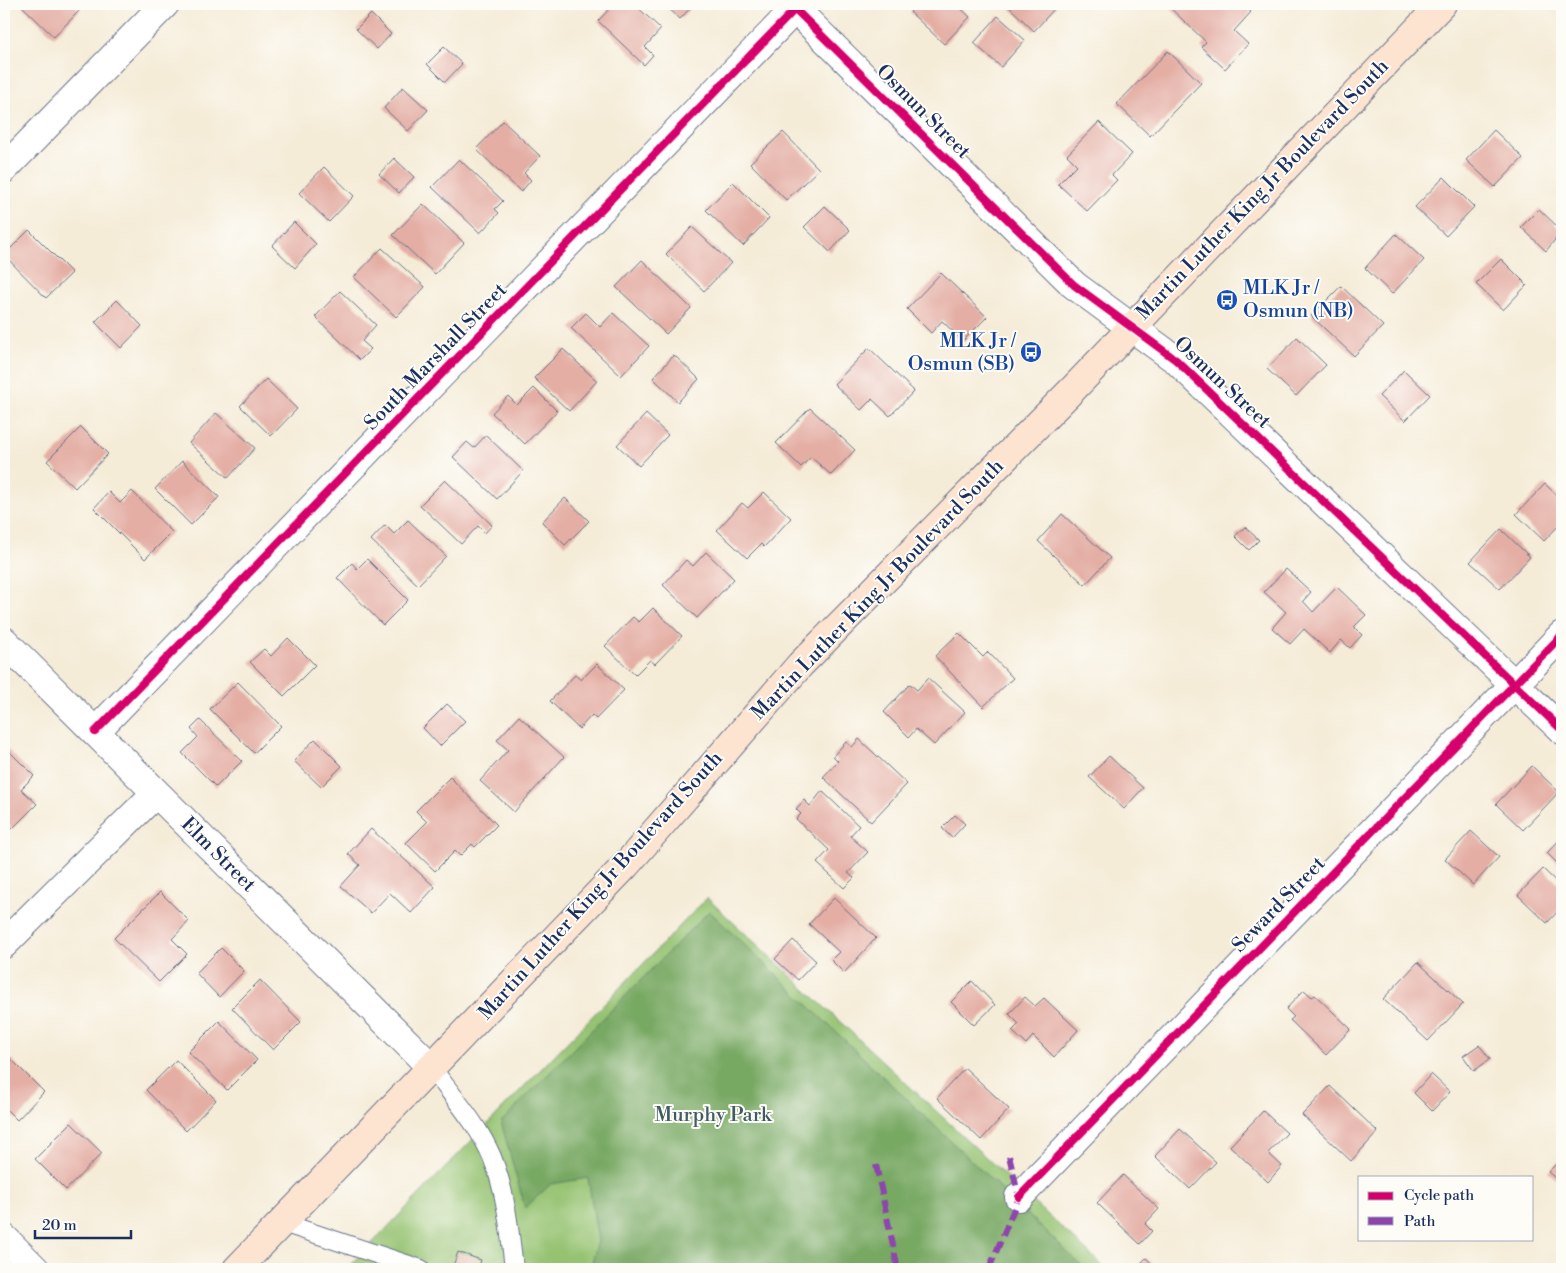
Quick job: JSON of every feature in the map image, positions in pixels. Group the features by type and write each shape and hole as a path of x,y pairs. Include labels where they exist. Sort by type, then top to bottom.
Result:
{"main road":[{"name":"Martin Luther King Jr Boulevard South","path":"237,1269 284,1223 626,865 800,665 1131,327 1442,4"}],"street":[{"path":"4,169 165,4"},
{"name":"Osmun Street","path":"795,6 1074,285 1176,360 1562,730"},
{"name":"South Marshall Street","path":"95,732 795,6"},
{"name":"Seward Street","path":"1019,1197 1562,635"},
{"name":"Elm Street","path":"4,641 432,1068"},
{"path":"4,944 156,793"},
{"path":"4,1238 35,1269"}],"lane":[{"path":"432,1068 480,1134 492,1158 501,1189 514,1269"},
{"path":"284,1223 421,1269"}],"green space":[{"name":"Murphy Park","path":"707,898 1106,1269 347,1269"},
{"name":"Murphy Park","path":"709,911 1085,1269 590,1269 598,1241 588,1178 551,1184 525,1208 501,1122"}],"building":[{"path":"20,4 73,4 80,10 54,37"},
{"path":"614,4 634,4 661,29 645,47 653,55 644,65 598,21"},
{"path":"664,4 694,4 680,19"},
{"path":"918,4 956,4 970,17 944,44 910,12"},
{"path":"1053,4 1056,7 1034,31 1007,5"},
{"path":"1166,4 1242,4 1251,12 1234,31 1248,44 1225,69 1201,47 1206,42"},
{"path":"371,14 391,34 377,49 356,29"},
{"path":"998,16 1025,40 1001,67 974,43"},
{"path":"444,47 462,64 445,82 427,64"},
{"path":"1168,51 1201,83 1150,136 1117,104"},
{"path":"403,87 428,110 408,131 384,108"},
{"path":"503,121 540,156 524,173 531,180 521,192 476,149"},
{"path":"1099,122 1132,154 1112,175 1117,180 1087,211 1058,184 1077,165 1067,155"},
{"path":"1494,130 1523,158 1495,187 1466,160"},
{"path":"783,132 819,169 786,200 750,163"},
{"path":"394,158 414,177 399,193 379,174"},
{"path":"459,159 503,201 495,209 499,213 480,233 432,187"},
{"path":"324,167 354,196 329,222 299,193"},
{"path":"1444,177 1474,207 1446,236 1415,207"},
{"path":"733,182 769,218 743,246 706,210"},
{"path":"423,204 464,243 435,274 393,235"},
{"path":"825,206 850,230 830,252 804,227"},
{"path":"1539,209 1562,231 1546,251 1521,227"},
{"path":"294,222 316,244 295,268 272,246"},
{"path":"692,227 731,263 704,291 666,254"},
{"path":"29,230 72,273 46,298 4,255"},
{"path":"1396,234 1424,260 1392,294 1365,268"},
{"path":"382,248 425,287 396,317 354,277"},
{"path":"1501,259 1527,285 1503,310 1476,284"},
{"path":"642,260 691,308 666,334 616,287"},
{"path":"941,273 987,317 963,341 942,321 931,333 907,309"},
{"path":"1341,286 1383,326 1354,356 1311,316"},
{"path":"340,291 376,325 362,341 371,349 360,360 315,317"},
{"path":"117,300 142,326 121,348 95,322"},
{"path":"586,313 600,327 613,313 649,346 621,376 571,328"},
{"path":"1297,337 1326,365 1296,396 1267,369"},
{"path":"869,348 914,391 890,416 872,399 861,410 834,384"},
{"path":"563,349 597,381 569,411 534,378"},
{"path":"674,355 699,379 678,402 653,378"},
{"path":"1404,370 1430,395 1405,421 1379,396"},
{"path":"266,379 297,409 271,436 240,406"},
{"path":"534,388 557,411 525,444 492,413 508,396 517,405"},
{"path":"810,408 855,450 831,475 811,457 801,467 776,443"},
{"path":"216,413 255,448 228,478 189,443"},
{"path":"646,414 668,435 639,466 617,445"},
{"path":"81,427 108,454 75,488 47,461"},
{"path":"486,435 523,471 497,499 453,457 467,442 474,448"},
{"path":"182,461 219,497 191,525 155,489"},
{"path":"445,480 492,525 485,533 478,526 461,544 420,505"},
{"path":"1545,484 1562,500 1562,522 1544,541 1516,514"},
{"path":"132,491 172,532 145,559 94,508 109,492 120,503"},
{"path":"764,492 791,518 764,547 761,544 747,558 717,530 742,503 748,508"},
{"path":"565,498 589,521 565,545 542,522"},
{"path":"1062,514 1110,558 1085,585 1038,541"},
{"path":"408,520 446,556 418,585 371,540 385,525 394,534"},
{"path":"1245,527 1259,540 1249,550 1235,536"},
{"path":"1501,529 1530,557 1500,589 1470,562"},
{"path":"706,552 734,579 697,618 663,585 686,560 693,566"},
{"path":"367,559 408,600 383,625 337,578 352,563 357,569"},
{"path":"1286,569 1311,592 1303,601 1313,612 1337,587 1366,615 1354,627 1362,635 1350,648 1341,640 1330,653 1304,629 1290,644 1272,628 1286,612 1264,592"},
{"path":"653,608 682,636 655,664 650,660 635,675 605,646 633,617 639,622"},
{"path":"959,633 983,657 988,652 1013,678 983,707 935,656"},
{"path":"288,638 315,665 284,696 250,662 264,649 271,656"},
{"path":"597,664 624,690 596,719 592,715 579,729 550,701 575,675 581,680"},
{"path":"928,678 965,712 934,745 916,729 909,737 884,712 910,684 917,690"},
{"path":"238,682 281,726 254,753 210,709"},
{"path":"447,704 465,721 440,746 423,728"},
{"path":"519,716 564,757 514,812 480,781 508,750 497,740"},
{"path":"200,720 242,761 216,787 182,753 198,737 191,729"},
{"path":"315,739 342,766 321,787 294,761"},
{"path":"859,739 907,784 871,822 823,777 838,761 833,756 846,742 852,747"},
{"path":"4,746 34,776 21,789 37,804 12,829 4,820"},
{"path":"1109,756 1143,788 1124,809 1089,777"},
{"path":"1532,766 1559,792 1523,830 1496,804"},
{"path":"450,777 497,825 475,847 472,844 460,856 455,851 435,871 406,843 427,822 416,811"},
{"path":"822,791 859,826 850,836 868,852 848,873 854,878 844,888 817,863 829,850 796,819 801,814 796,809 804,800 810,806"},
{"path":"955,815 965,824 952,838 942,828"},
{"path":"371,829 435,887 411,913 390,893 371,913 341,886 360,865 348,854"},
{"path":"1471,831 1499,857 1473,885 1445,859"},
{"path":"1562,837 1562,868 1547,853"},
{"path":"1543,869 1562,887 1562,907 1547,923 1518,895"},
{"path":"160,892 189,921 172,939 187,954 159,982 114,938"},
{"path":"834,898 876,938 844,973 831,960 839,952 809,924"},
{"path":"793,940 816,961 798,980 775,959"},
{"path":"221,948 244,971 219,997 196,973"},
{"path":"1418,962 1463,1004 1428,1041 1383,999"},
{"path":"260,980 301,1022 273,1050 232,1008"},
{"path":"972,981 995,1005 974,1025 951,1002"},
{"path":"1304,990 1312,997 1315,995 1351,1029 1326,1055 1290,1020 1294,1017 1286,1009"},
{"path":"1025,997 1035,1006 1044,998 1078,1030 1054,1057 1033,1036 1026,1044 1012,1031 1019,1024 1009,1014"},
{"path":"219,1021 257,1060 227,1090 188,1052"},
{"path":"1479,1045 1490,1059 1474,1071 1463,1056"},
{"path":"4,1052 44,1092 17,1120 4,1107"},
{"path":"176,1060 216,1100 186,1131 146,1090"},
{"path":"965,1068 1009,1109 981,1140 937,1098"},
{"path":"1431,1074 1450,1092 1432,1111 1414,1093"},
{"path":"1330,1086 1378,1132 1351,1161 1302,1115"},
{"path":"1263,1111 1287,1133 1268,1153 1282,1166 1268,1182 1230,1146"},
{"path":"71,1123 102,1153 66,1190 35,1159"},
{"path":"1180,1129 1216,1162 1190,1189 1155,1156"},
{"path":"1558,1162 1562,1167 1562,1180 1560,1182 1548,1172"},
{"path":"1123,1175 1159,1209 1145,1224 1152,1231 1140,1244 1097,1203"},
{"path":"458,1252 481,1260 478,1269 452,1269"},
{"path":"1146,1258 1158,1269 1135,1269"}],"marked path":[{"path":"989,1269 1019,1197 1009,1156"},
{"path":"876,1165 898,1269"}],"cycle path":[{"path":"790,4 1074,285 1176,360 1562,730"},
{"path":"95,732 800,4"},
{"path":"1019,1197 1562,635"}],"place":[{"name":"MLK Jr / Osmun (NB)","path":"1227,300"},
{"name":"MLK Jr / Osmun (SB)","path":"1031,352"}]}
